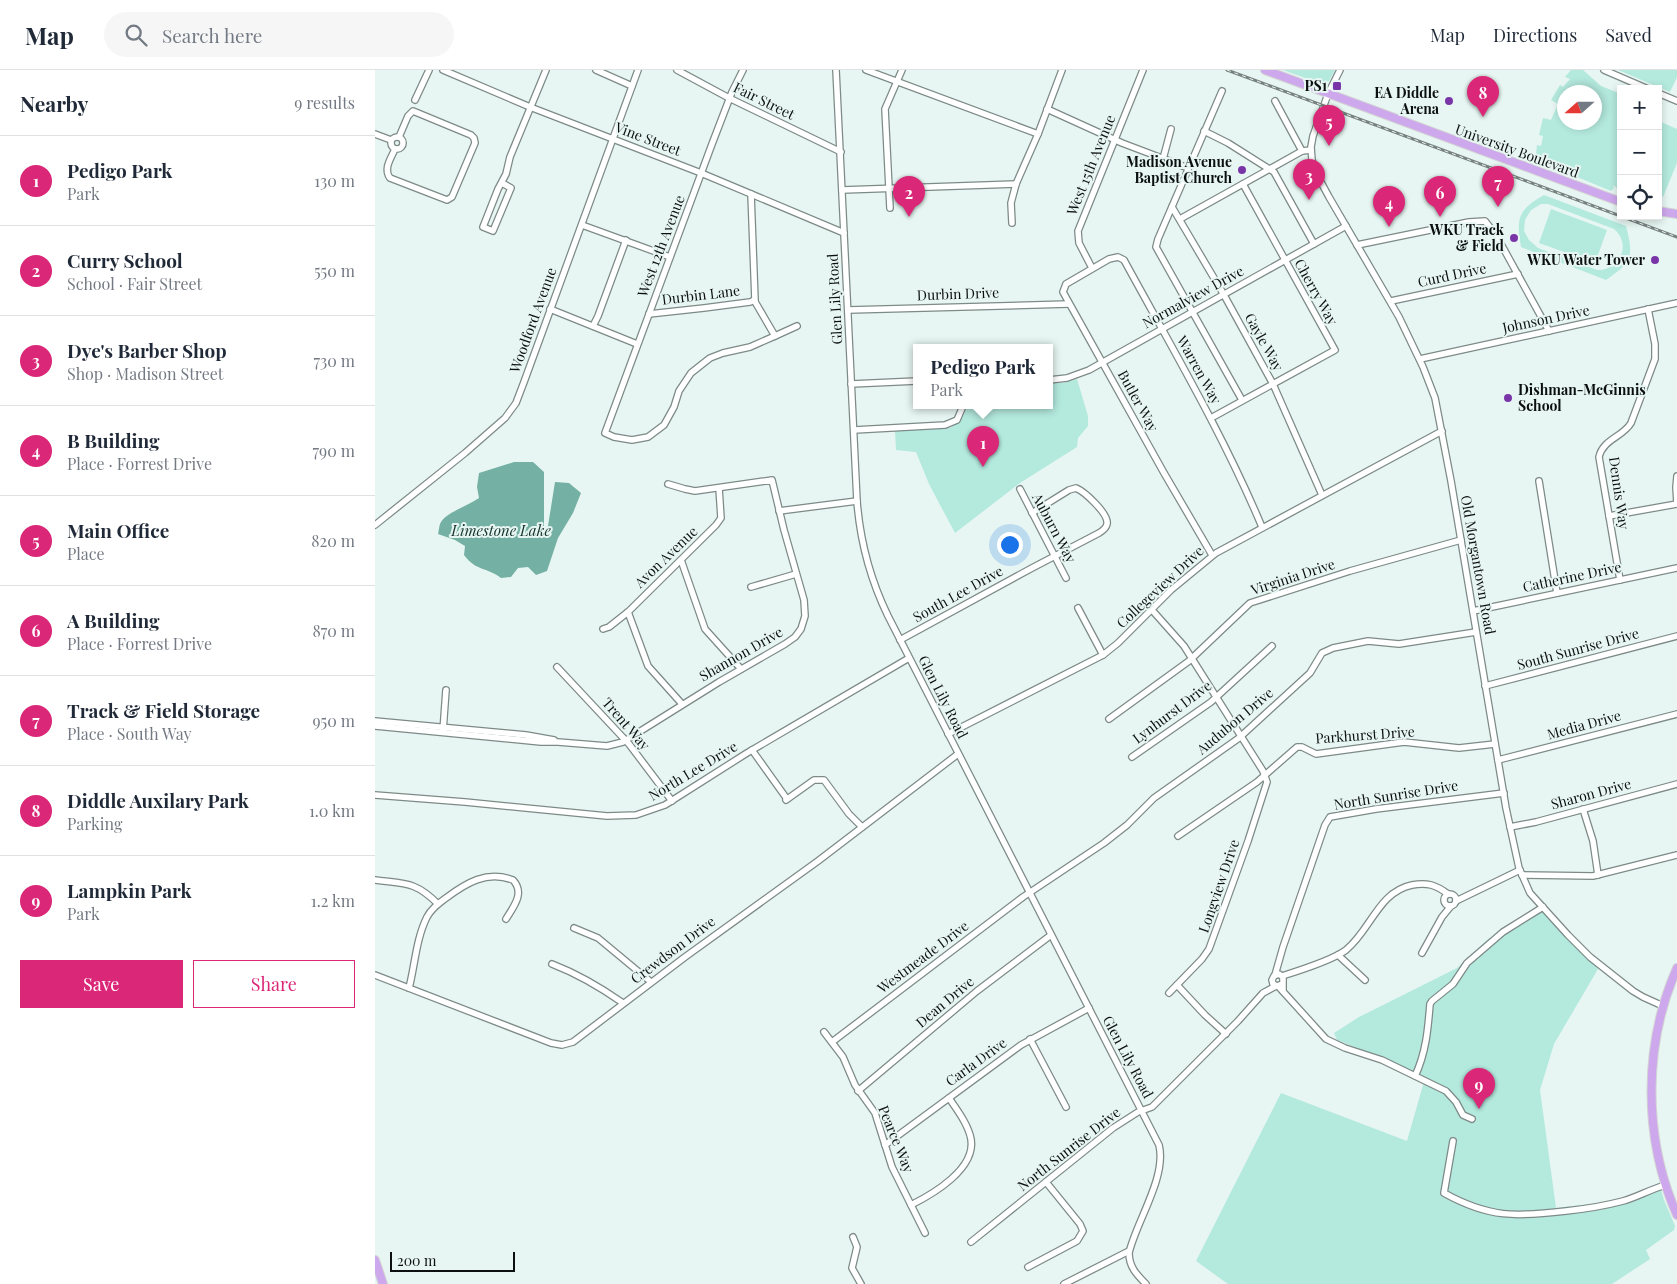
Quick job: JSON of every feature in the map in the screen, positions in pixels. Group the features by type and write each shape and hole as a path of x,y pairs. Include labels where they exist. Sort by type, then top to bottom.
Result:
{"main road":[{"name":"University Boulevard","path":"1265,70 1617,201"},
{"path":"1662,212 1677,214"},
{"path":"1677,968 1663,1006 1653,1060 1651,1103 1656,1145 1666,1185 1677,1215"},
{"path":"375,1260 383,1284"}],"street":[{"path":"415,100 429,70"},
{"name":"Vine Street","path":"443,70 530,107 701,173 844,233"},
{"path":"502,183 511,188 493,232 483,227 546,70"},
{"path":"596,70 633,86"},
{"name":"Woodford Avenue","path":"375,524 480,441 509,413 522,389 638,70"},
{"name":"Fair Street","path":"677,70 729,98 841,152"},
{"name":"West 12th Avenue","path":"743,70 729,98 605,433 614,437 632,440 648,437 664,425 674,407 679,391 691,374 710,358 750,347 775,336"},
{"name":"Glen Lily Road","path":"836,70 857,502 861,534 874,582 886,612 1143,1111 1159,1146 1161,1161 1129,1251"},
{"path":"866,70 1038,134"},
{"path":"890,208 885,109 902,70"},
{"path":"1011,222 1015,184 1038,134 1062,70"},
{"name":"West 15th Avenue","path":"1092,268 1079,243 1077,231 1143,70"},
{"name":"Old Morgantown Road","path":"1340,70 1314,133 1311,150 1316,172 1391,301 1419,359 1435,398 1510,827 1521,872 1530,893 1579,946 1638,994 1663,1006"},
{"path":"1604,70 1639,85"},
{"path":"1222,91 1156,246 1242,400"},
{"path":"1662,95 1677,101"},
{"path":"1275,101 1302,151"},
{"path":"1047,109 1114,140 1188,168"},
{"path":"395,148 387,167 387,174 390,178 447,200 452,197 475,144 474,138 471,135 413,112 408,116 399,137"},
{"path":"1163,159 1171,129"},
{"path":"1204,131 1274,172 1314,244"},
{"path":"375,134 391,140"},
{"path":"395,136 399,137 403,141 401,148 391,146 391,140 395,136"},
{"path":"1180,219 1302,151 1311,150"},
{"path":"842,190 1015,184"},
{"name":"Cherry Way","path":"1243,184 1335,350 1273,384"},
{"path":"751,194 754,300 775,336 797,326"},
{"name":"Gayle Way","path":"1172,207 1224,295 1273,384 1322,495"},
{"path":"1357,244 1483,221 1487,222 1549,331"},
{"path":"582,225 670,257"},
{"name":"Normalview Drive","path":"1053,379 1071,377 1102,362 1346,226"},
{"path":"593,326 626,240"},
{"name":"Warren Way","path":"1092,268 1111,258 1123,258 1211,418 1263,527"},
{"name":"Butler Way","path":"1092,268 1064,286 1063,292 1212,555"},
{"name":"Curd Drive","path":"1391,301 1518,274"},
{"name":"Durbin Lane","path":"649,314 754,300"},
{"name":"Johnson Drive","path":"1419,359 1677,303"},
{"name":"Durbin Drive","path":"848,310 1069,304"},
{"path":"550,309 637,344"},
{"name":"Dennis Way","path":"1620,580 1599,462 1600,453 1605,445 1626,431 1631,423 1653,369 1656,349 1648,309"},
{"path":"851,384 913,381"},
{"path":"1211,418 1273,384"},
{"path":"854,430 949,424 958,418 962,409"},
{"name":"Collegeview Drive","path":"949,734 1103,655 1118,644 1171,590 1212,555 1442,430"},
{"path":"1609,516 1677,504 1677,476"},
{"name":"Shannon Drive","path":"375,726 400,726 502,736 545,738 558,742 607,746 618,744 785,644 795,637 801,629 805,616 805,606 772,480 719,488"},
{"path":"1539,480 1557,593"},
{"path":"668,484 690,490 719,488"},
{"name":"Avon Avenue","path":"603,629 609,627 627,612 720,521 719,488"},
{"name":"South Lee Drive","path":"900,640 1103,531 1107,526 1106,518 1091,499 1076,488 1069,490 1032,513"},
{"name":"Auburn Way","path":"1020,489 1066,578"},
{"path":"779,510 857,502"},
{"name":"Virginia Drive","path":"1109,719 1192,658 1253,602 1350,571 1461,540"},
{"path":"681,560 705,629 741,669"},
{"name":"Catherine Drive","path":"1473,611 1677,568"},
{"path":"751,587 796,574"},
{"path":"1077,608 1103,655"},
{"path":"1152,610 1177,636 1265,775"},
{"path":"627,612 648,666 682,704"},
{"name":"Audubon Drive","path":"1030,893 1127,826 1154,798 1241,736 1310,673 1319,657 1325,651 1368,641 1399,644 1476,632"},
{"name":"South Sunrise Drive","path":"1485,686 1677,636"},
{"name":"Lynhurst Drive","path":"1132,757 1217,697 1271,646"},
{"name":"North Lee Drive","path":"375,795 614,817 643,814 672,801 752,750 909,658"},
{"name":"Trent Way","path":"557,667 625,740 672,801"},
{"path":"443,730 446,690"},
{"name":"Media Drive","path":"1498,760 1677,714"},
{"name":"Shannon Drive","path":"375,721 400,726"},
{"name":"Parkhurst Drive","path":"1179,836 1232,800 1297,747 1304,747 1316,754 1404,742 1459,748 1495,744"},
{"path":"752,750 787,799 814,780 824,780 849,814 862,827"},
{"name":"Crewdson Drive","path":"375,975 558,1045 577,1041 623,1003 958,754"},
{"name":"Longview Drive","path":"1169,993 1202,960 1211,945 1267,787 1265,775"},
{"name":"Sharon Drive","path":"1510,827 1536,822 1677,784"},
{"name":"North Sunrise Drive","path":"971,1242 1113,1128 1155,1105 1266,991 1279,982 1278,967 1325,825 1329,818 1336,815 1376,809 1504,793"},
{"path":"1583,809 1593,841 1598,875"},
{"path":"1456,899 1521,872 1579,877 1598,875 1677,855"},
{"path":"409,988 424,924 429,914 438,904 471,881 483,878 508,878 517,884 518,899 506,919"},
{"path":"375,880 419,888 438,904"},
{"path":"1456,899 1454,905 1447,901 1439,889 1432,884 1410,885 1395,890 1384,900 1353,944 1339,955 1291,974 1279,982 1295,1006 1325,1039 1345,1048 1383,1060 1446,1091 1456,1102 1463,1115 1473,1119"},
{"name":"Westmeade Drive","path":"832,1042 1030,893"},
{"path":"1422,953 1442,917 1447,901 1452,894 1456,899"},
{"path":"1415,1076 1428,1035 1430,1004 1432,1001 1453,984 1467,963 1503,932 1543,907"},
{"path":"574,928 598,938 651,982"},
{"name":"Dean Drive","path":"858,1091 977,991 1051,935"},
{"path":"1339,955 1365,980"},
{"path":"552,964 574,972 623,1003"},
{"path":"1177,985 1226,1034"},
{"name":"Carla Drive","path":"885,1145 1030,1039 1089,1008"},
{"name":"Pearce Way","path":"824,1032 845,1061 858,1091 875,1114 892,1167 925,1233"},
{"path":"1030,1039 1066,1107"},
{"path":"911,1205 929,1196 947,1182 962,1168 969,1157 971,1143 969,1133 949,1098"},
{"path":"1453,1141 1444,1193 1467,1205 1495,1213 1527,1216 1599,1207 1666,1185"},
{"path":"1028,1267 1077,1240 1083,1231 1080,1224 1046,1182"},
{"path":"853,1237 857,1247 852,1268 861,1284"},
{"path":"1064,1284 1129,1251 1132,1268 1146,1284"}],"shaded area":[{"path":"1283,70 1335,70 1329,81 1322,84"},
{"path":"1571,70 1583,70 1600,85 1565,85 1570,79 1565,77"},
{"path":"1618,70 1677,70 1677,77 1670,92 1662,89 1662,85 1653,85"},
{"path":"1602,86 1617,92 1617,188 1613,185 1614,188 1611,191 1553,167 1553,164 1535,163 1537,145 1541,146 1543,136 1539,135 1543,118 1551,120 1557,106 1557,130 1602,130"},
{"path":"1557,90 1557,103 1551,100"},
{"path":"1662,122 1677,129 1677,163 1663,197"},
{"path":"1544,195 1626,226 1630,252 1626,263 1606,280 1521,247 1519,222 1524,210","holes":["1541,204 1548,204 1614,229 1622,242 1621,256 1612,266 1597,270 1538,248 1529,240 1524,231 1525,220 1531,210"]},
{"path":"1551,209 1607,230 1595,263 1539,243"},
{"path":"1077,379 1088,416 1088,426 1078,438 1077,447 1020,483 955,533 929,484 916,452 896,450 895,431 950,428 961,419 966,409 1053,409 1053,383 1063,383"},
{"path":"1538,907 1598,969 1554,1044 1540,1090 1556,1208 1617,1201 1659,1183 1675,1226 1674,1230 1646,1250 1650,1259 1612,1284 1228,1284 1196,1261 1281,1093 1407,1141 1425,1078 1337,1040 1334,1033 1359,1017 1457,968 1487,940"}],"water":[{"name":"Limestone Lake","path":"514,462 533,462 544,472 544,525 541,539 548,526 555,482 569,483 581,493 573,513 558,538 547,571 536,575 528,567 518,568 511,577 501,578 473,564 464,555 465,546 438,534 440,523 444,518 479,498 477,487 479,473"}],"railway":[{"path":"1227,70 1677,237"}],"place":[{"name":"PS1","path":"1337,86"},
{"name":"EA Diddle Arena","path":"1449,101"},
{"name":"Diddle Auxilary Park","path":"1483,117"},
{"name":"Main Office","path":"1329,146"},
{"name":"Madison Avenue Baptist Church","path":"1242,170"},
{"name":"Dye's Barber Shop","path":"1309,200"},
{"name":"Track & Field Storage","path":"1498,207"},
{"name":"Curry School","path":"909,217"},
{"name":"A Building","path":"1440,217"},
{"name":"B Building","path":"1389,227"},
{"name":"WKU Track & Field","path":"1514,238"},
{"name":"WKU Water Tower","path":"1655,260"},
{"name":"Dishman-McGinnis School","path":"1508,398"},
{"name":"Pedigo Park","path":"983,467"},
{"name":"Lampkin Park","path":"1479,1109"}]}
